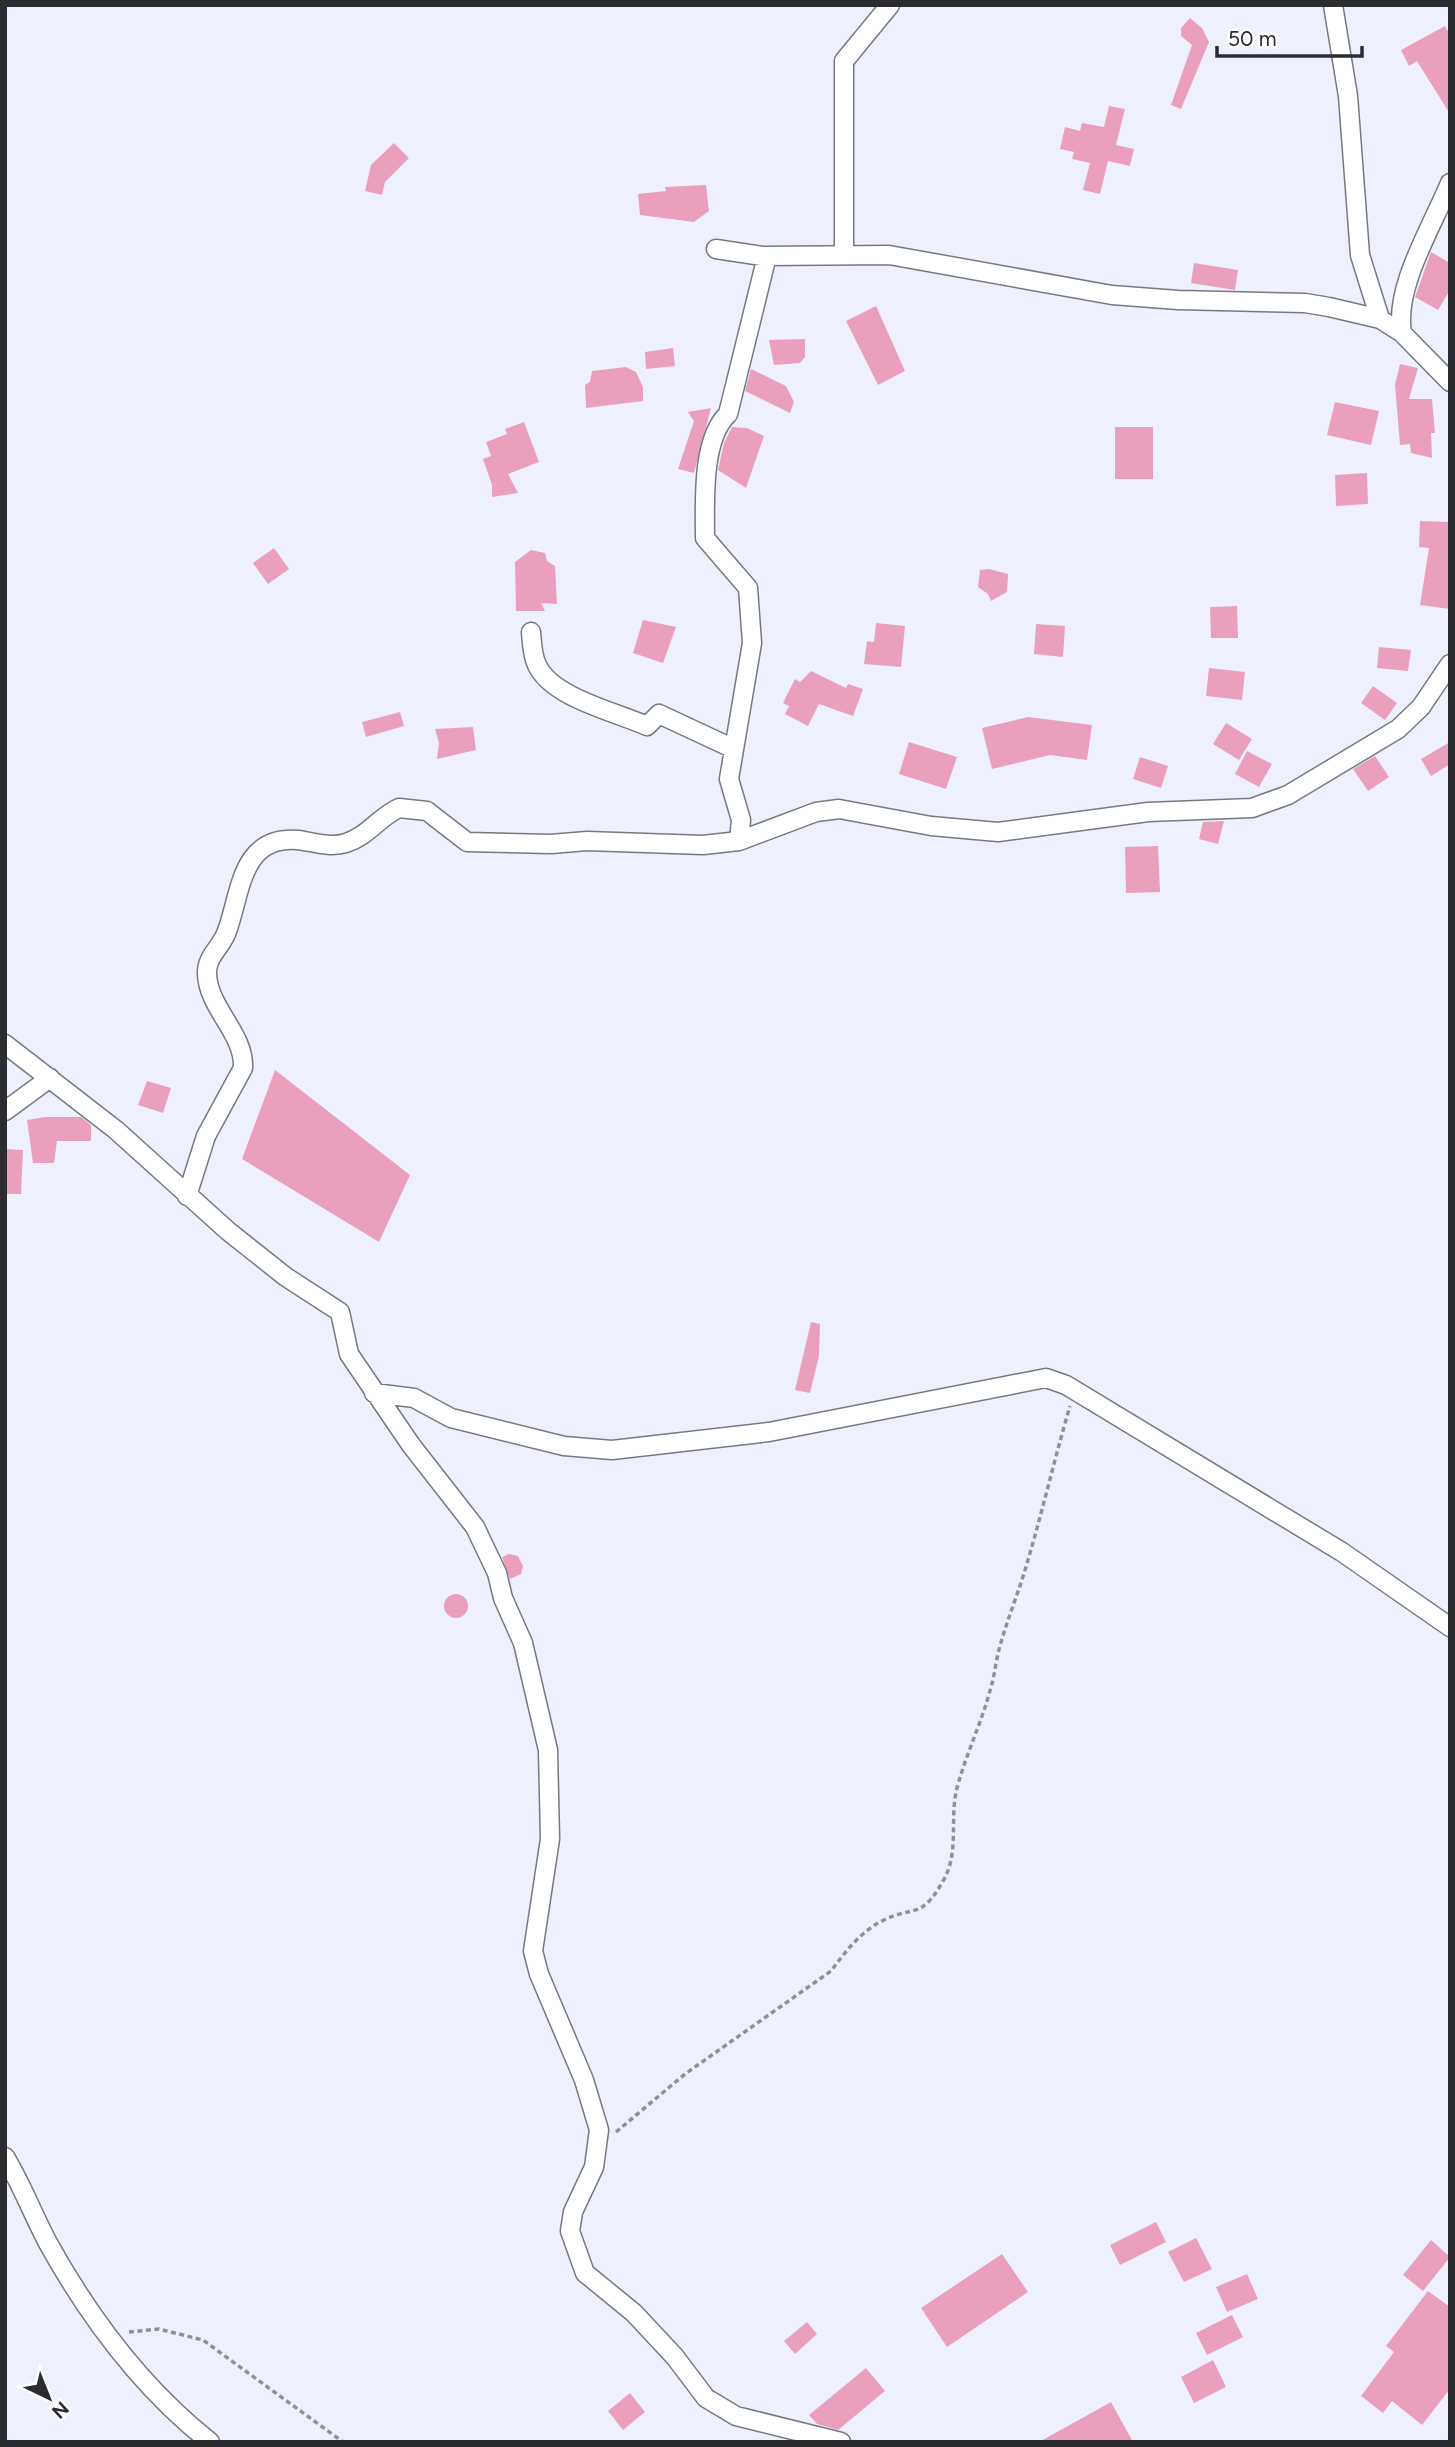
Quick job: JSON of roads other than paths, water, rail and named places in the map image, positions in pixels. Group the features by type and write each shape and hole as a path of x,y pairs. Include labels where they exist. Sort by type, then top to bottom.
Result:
{"street":[{"path":"844,254 844,61 890,5"},
{"path":"1333,5 1348,96 1360,255 1380,319"},
{"path":"1402,333 1399,317 1403,294 1450,183"},
{"path":"716,249 767,256 889,255 1112,295 1178,300 1305,303 1380,319 1402,333 1450,382"},
{"path":"739,841 741,820 729,779 752,643 748,588 705,538 706,470 719,422 728,414 767,256"},
{"path":"531,632 537,665 547,679 564,691 647,726 660,714 734,749"},
{"path":"187,1196 206,1136 243,1068 235,1037 209,988 208,963 227,931 240,877 252,859 274,842 286,840 344,844 368,832 398,808 427,811 467,842 538,844 587,841 703,845 739,841 816,813 839,809 931,826 998,832 1148,812 1252,808 1279,799 1311,783 1398,729 1421,707 1450,664"},
{"path":"5,1044 116,1130 187,1196 286,1277 340,1312 349,1354 374,1393 475,1527 497,1573 503,1598 523,1643 548,1750 550,1839 533,1951 539,1974 588,2091 599,2130 598,2150 573,2212 570,2231 584,2273 634,2314 675,2357 706,2398 736,2416 841,2442"},
{"path":"5,1111 50,1079"},
{"path":"374,1393 414,1398 451,1418 564,1446 612,1450 651,1448 769,1432 1041,1378 1051,1379 1342,1552 1450,1627"},
{"path":"5,2157 24,2188 47,2241 83,2300 156,2393 210,2442"}]}
